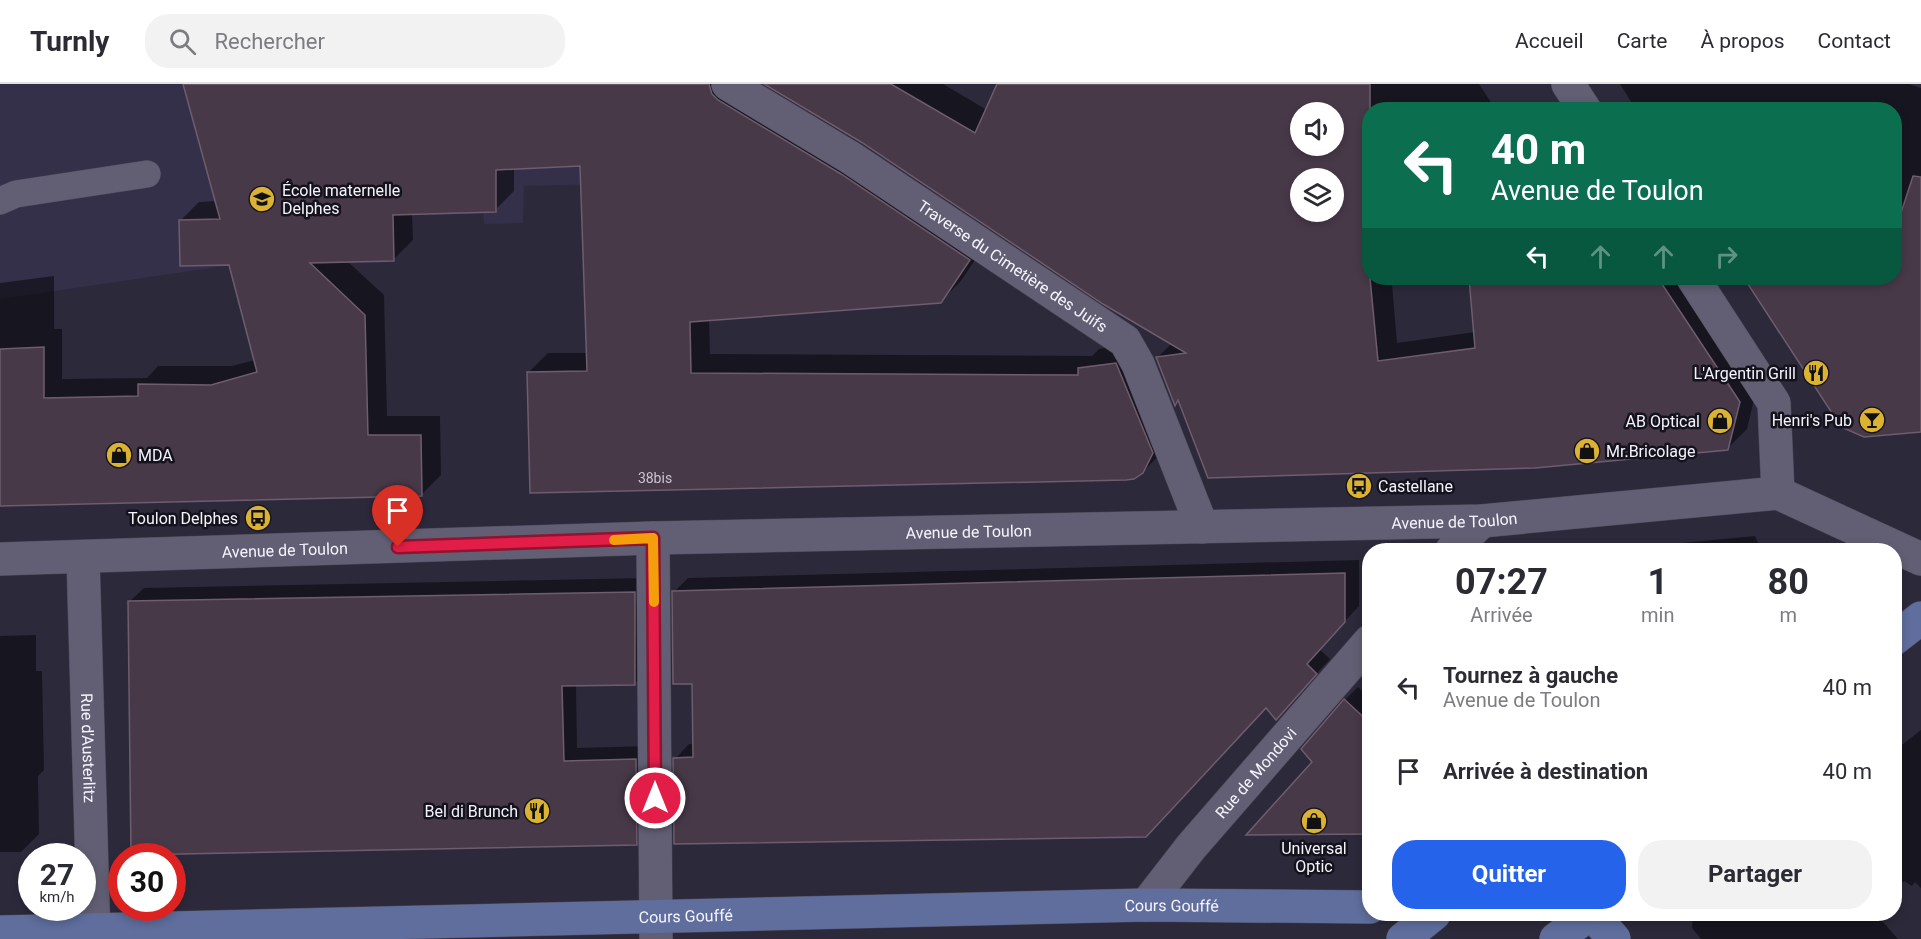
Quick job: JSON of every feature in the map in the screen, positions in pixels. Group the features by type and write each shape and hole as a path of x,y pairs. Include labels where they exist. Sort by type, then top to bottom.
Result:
{"main road":[{"path":"1902,633 1921,618"},
{"name":"Cours Gouffé","path":"0,933 94,935 656,928 1146,904 1362,907"},
{"path":"1403,939 1425,921"},
{"path":"1556,939 1581,921"},
{"path":"1597,921 1614,939"}],"street":[{"name":"Traverse du Cimetière des Juifs","path":"728,84 851,158 1125,341 1138,364 1202,527"},
{"path":"1568,84 1580,102"},
{"path":"1698,285 1774,403 1778,493 1886,543"},
{"name":"Avenue de Toulon","path":"0,559 653,538 1482,521 1778,493"},
{"path":"1459,543 1482,521"},
{"path":"653,538 656,928"},
{"path":"1902,550 1921,559"},
{"name":"Rue d'Austerlitz","path":"83,558 94,935"},
{"name":"Rue de Mondovi","path":"1146,904 1362,649"}],"lane":[{"path":"0,201 16,194 147,174"}],"shaded area":[{"name":"École maternelle Delphes","path":"0,84 683,84 685,182 524,186 523,223 484,224 483,212 393,215 394,261 231,265 0,299"}],"building":[{"path":"183,84 709,84 712,94 718,100 841,174 970,260 941,303 690,322 691,373 1078,375 1078,368 1116,363 1153,453 1143,473 1134,479 1126,480 530,493 527,372 587,371 580,166 496,170 496,212 393,215 394,261 310,263 365,315 368,435 421,435 422,496 0,506 0,349 44,347 44,398 138,396 138,384 211,385 257,372 229,265 180,266 179,220 220,219"},
{"path":"764,84 891,84 975,133 997,84 1370,84 1370,102 1362,102 1362,285 1371,285 1378,361 1475,348 1470,285 1663,285 1740,402 1728,450 1535,468 1208,478 1178,400 1175,406 1156,357 1186,353 1103,304 861,142"},
{"path":"1913,176 1921,177 1921,432 1864,437 1841,427 1749,285 1902,285 1902,210"},
{"path":"1345,573 1345,622 1307,664 1317,674 1276,720 1266,708 1146,837 674,844 673,758 693,757 692,684 673,684 672,591"},
{"path":"635,592 635,685 562,686 564,761 636,759 637,845 186,854 186,843 131,843 128,601"},
{"path":"1344,699 1362,716 1362,834 1246,835 1312,762 1301,749"}],"slow traffic":[{"path":"614,540 653,538 654,602"}],"place":[{"name":"École maternelle Delphes","path":"262,199"},
{"name":"L'Argentin Grill","path":"1816,373"},
{"name":"Henri's Pub","path":"1872,420"},
{"name":"AB Optical","path":"1720,421"},
{"name":"Mr.Bricolage","path":"1587,451"},
{"name":"MDA","path":"119,455"},
{"name":"Castellane","path":"1359,486"},
{"name":"Toulon Delphes","path":"258,518"},
{"name":"Bel di Brunch","path":"537,811"},
{"name":"Universal Optic","path":"1314,821"}],"route":[{"path":"398,547 653,538 655,798"}]}
